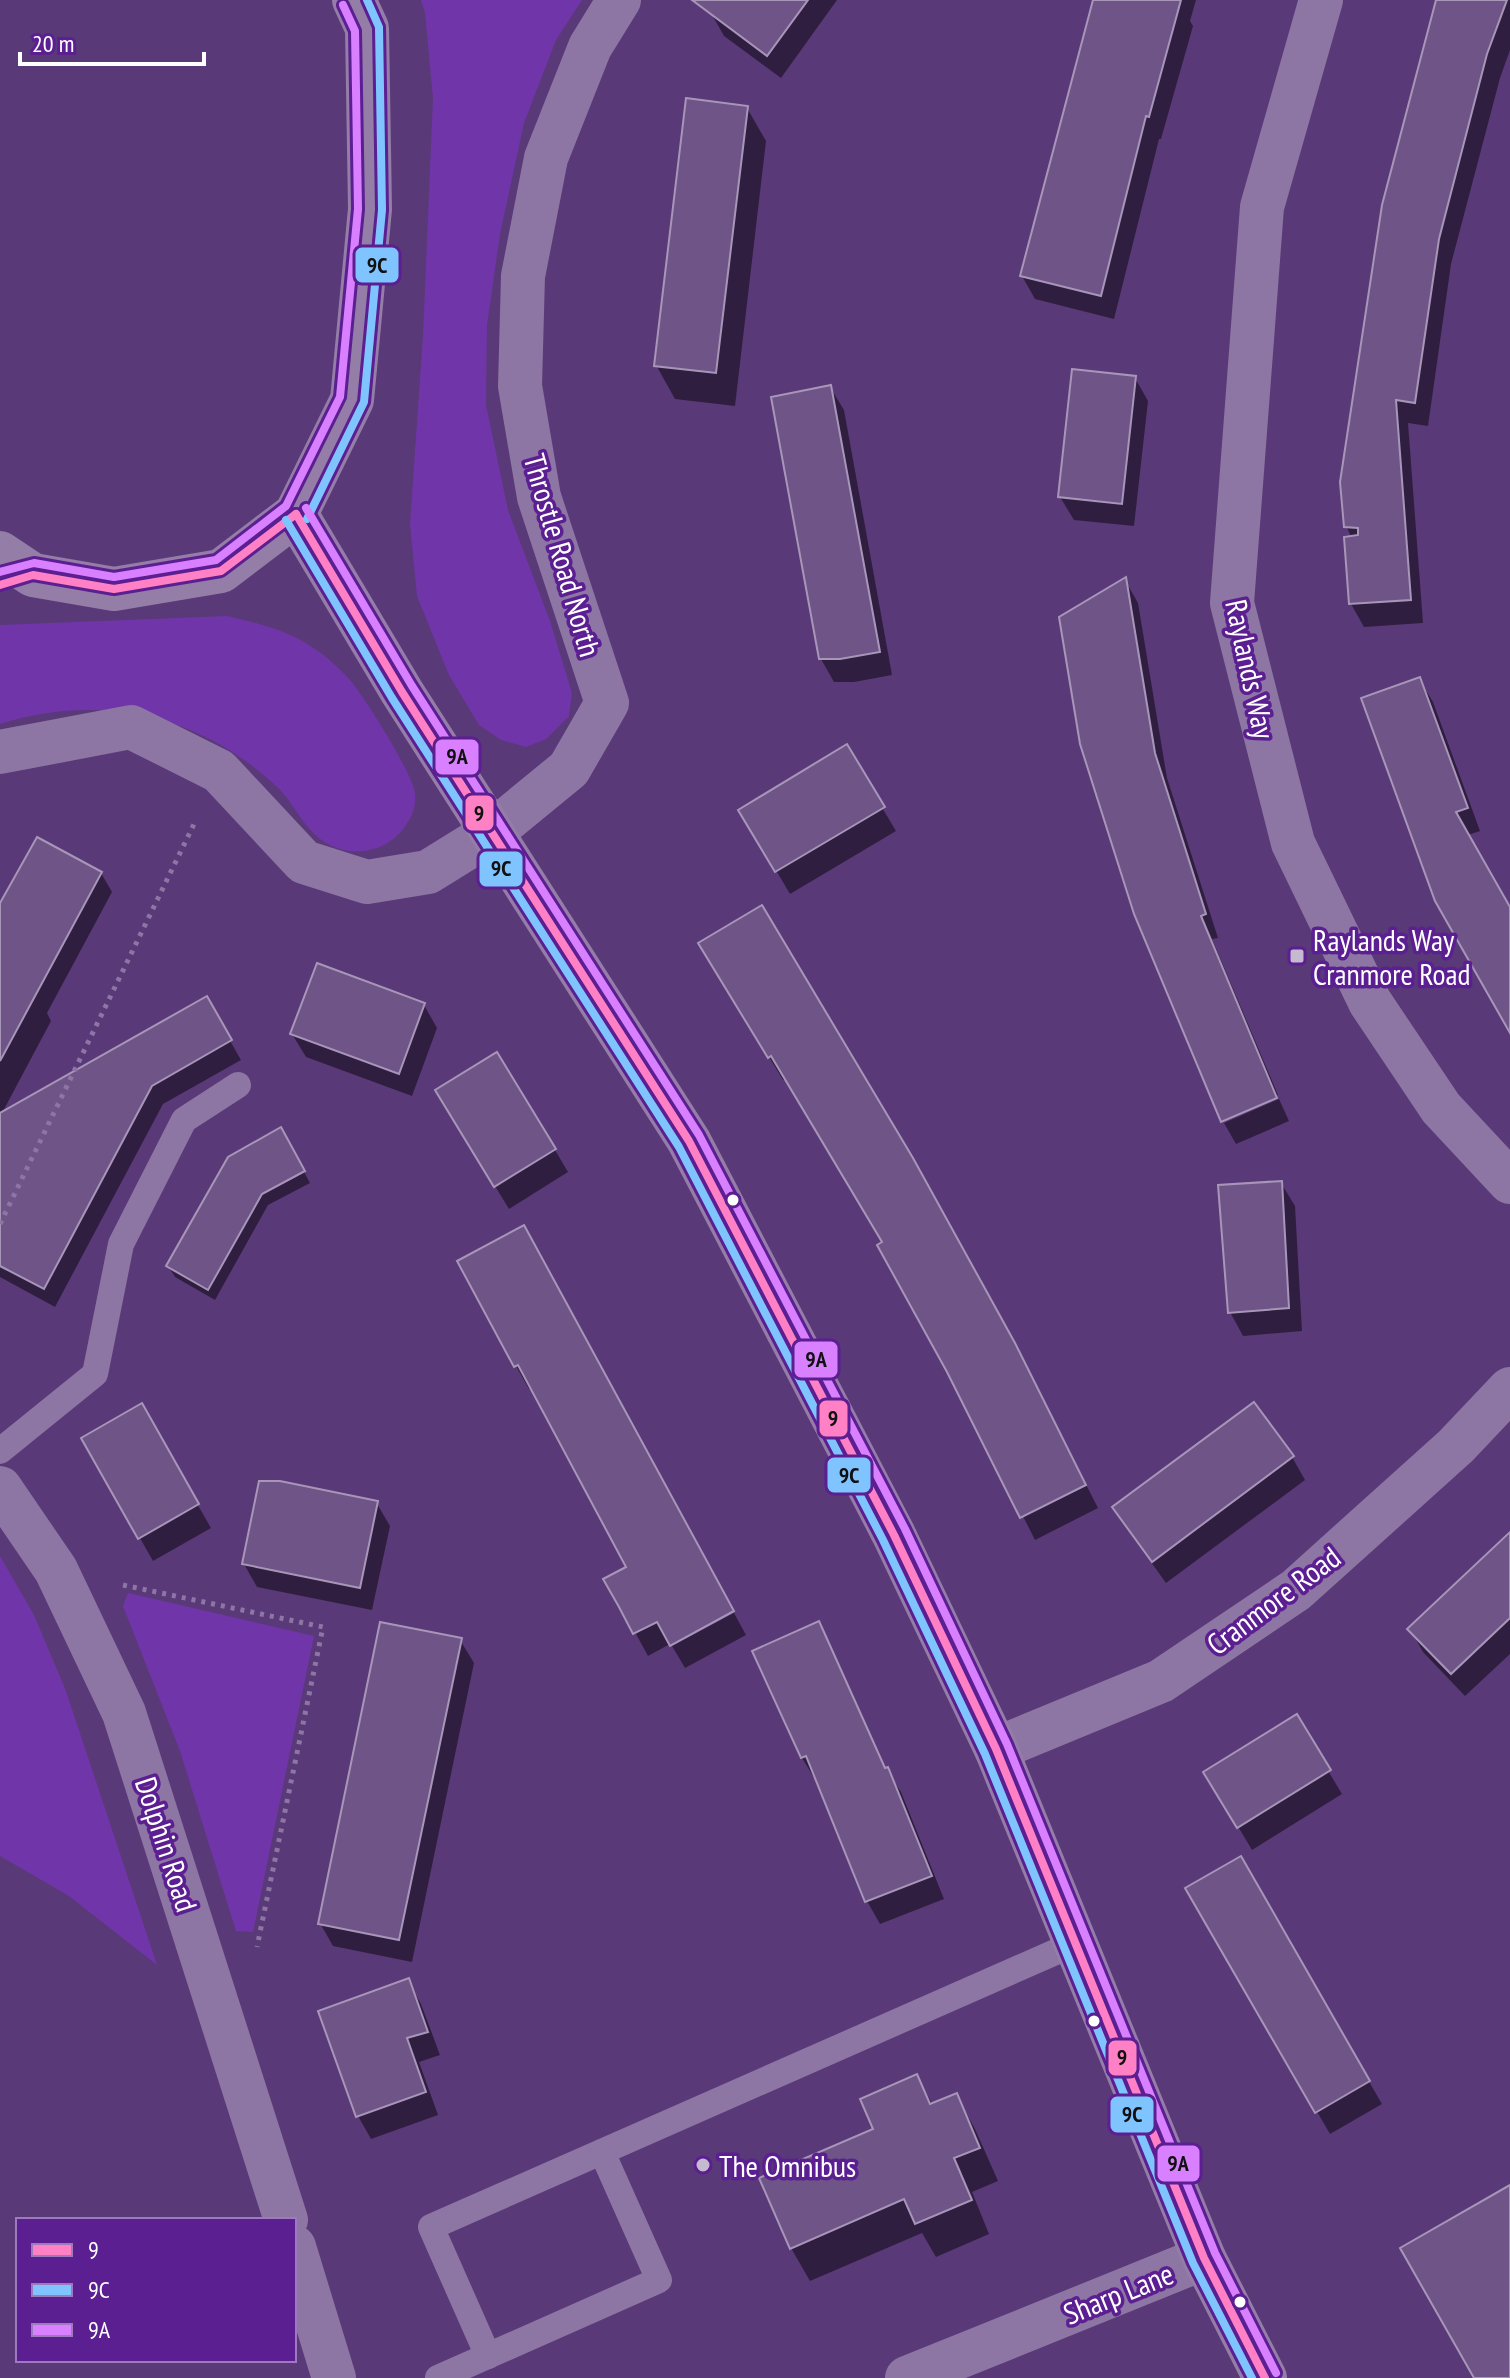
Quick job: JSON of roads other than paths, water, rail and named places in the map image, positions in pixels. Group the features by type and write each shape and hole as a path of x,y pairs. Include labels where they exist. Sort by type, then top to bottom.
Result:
{"street":[{"path":"11,571 114,589 221,571 296,514 352,400 370,209 367,28 354,0"},
{"name":"Throstle Road North","path":"0,752 131,727 219,771 304,862 367,882 428,872 491,833 569,769 607,703 539,497 520,386 523,276 546,158 590,47 619,0"},
{"name":"Raylands Way","path":"1321,0 1262,207 1232,603 1293,843 1370,1002 1441,1108 1510,1182"},
{"path":"296,514 402,692 689,1141 894,1535 996,1749 1204,2258"},
{"name":"Cranmore Road","path":"996,1749 1161,1681 1296,1590 1456,1446 1510,1389"},
{"name":"Dolphin Road","path":"0,1488 56,1570 124,1713 285,2218"},
{"path":"296,2254 334,2378"},
{"name":"Sharp Lane","path":"907,2378 1204,2258 1265,2378"}],"lane":[{"path":"0,1451 95,1374 121,1244 184,1120 238,1085"},
{"path":"488,2356 431,2227 1076,1943"},
{"path":"438,2378 659,2280 602,2152"}],"place":[{"name":"Raylands Way Cranmore Road","path":"1297,956"},
{"name":"The Omnibus","path":"703,2165"}]}
